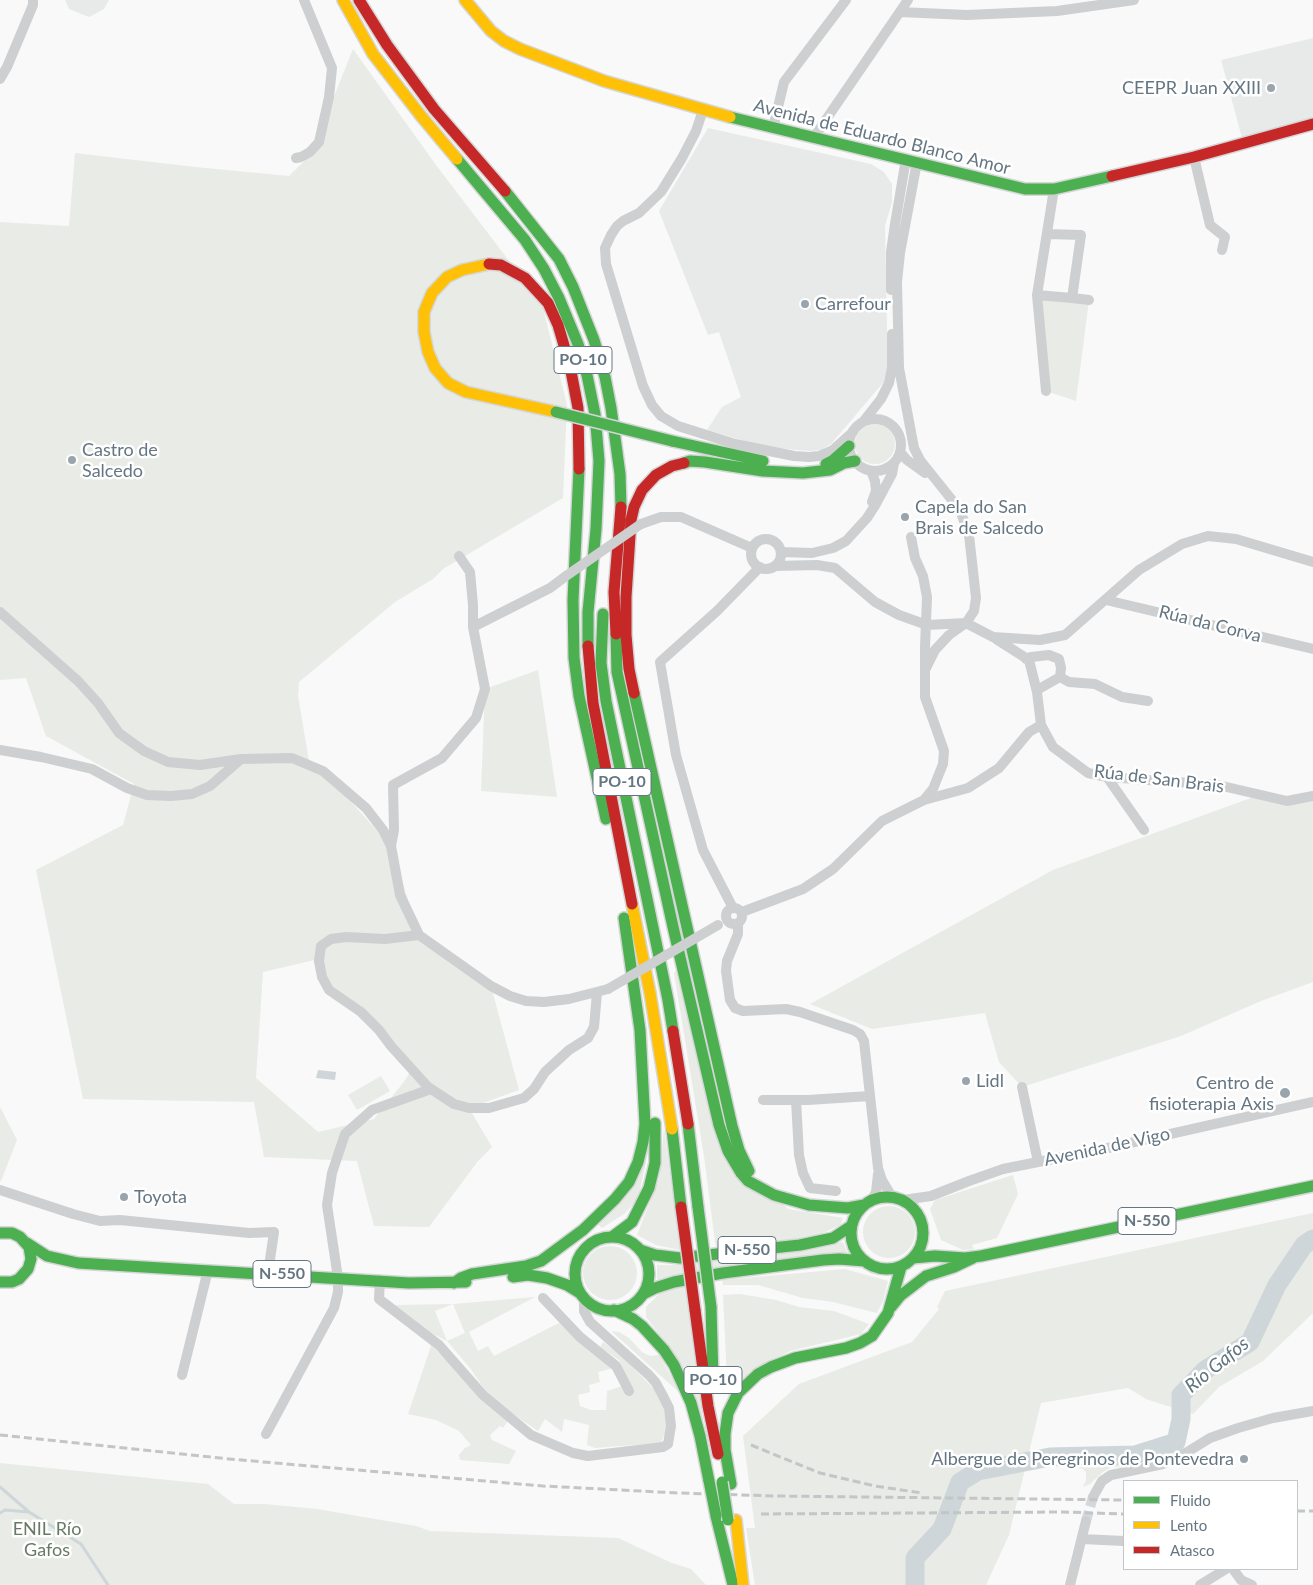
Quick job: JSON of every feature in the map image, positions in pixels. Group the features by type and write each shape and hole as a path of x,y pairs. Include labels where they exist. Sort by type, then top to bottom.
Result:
{"main road":[{"name":"PO-10","path":"344,0 374,54 415,108 525,240 544,269 559,298 578,344 594,405 599,461 596,528 588,612 588,642 593,703 650,993 672,1129 708,1406 718,1453"},
{"name":"PO-10","path":"359,0 387,45 434,109 498,182 559,259 574,287 594,340 605,377 615,436 613,510 602,626 601,663 606,701 668,1000 688,1124 711,1307 714,1415 718,1453"},
{"name":"Avenida de Eduardo Blanco Amor","path":"466,0 491,31 520,49 604,81 703,110 1032,190 1054,189 1194,157 1313,124"},
{"path":"454,1283 472,1274 526,1266 541,1261 583,1230 616,1199 629,1182 638,1162 645,1124 641,1048 620,894 579,696 574,658 573,600 580,457 578,408 570,366 561,333 548,303 525,278 501,265 485,264 462,270 447,277 432,292 424,312 424,332 428,352 435,368 448,382 466,392 556,412 690,446 786,465 821,465 832,461 849,446"},
{"path":"615,436 621,501 614,592 617,672 719,1125 728,1151 741,1173 754,1185 774,1195 794,1202 817,1206 848,1208 882,1197 898,1198 912,1206 918,1213 931,1240 913,1258 900,1267 889,1310"},
{"path":"774,1195 758,1182 750,1172 739,1150 644,742 629,669 626,635 626,597 631,520 634,507 642,490 656,475 672,466 690,461 763,471 803,473 830,470 855,461"},
{"path":"606,820 607,800 610,791"},
{"path":"612,1237 632,1222 649,1188 655,1162 656,1137 654,1113 647,1068 641,1048"},
{"name":"N-550","path":"913,1258 955,1256 974,1258 1313,1186"},
{"name":"N-550","path":"528,1275 599,1239 612,1237 622,1238 640,1250 654,1255 680,1258 808,1244 833,1238 851,1226 858,1211 868,1202"},
{"path":"851,1226 853,1246 865,1262"},
{"name":"N-550","path":"0,1233 12,1233 20,1236 26,1243 47,1256 78,1263 431,1283 454,1283 528,1275 556,1280 597,1308 614,1310 630,1306 642,1294 655,1288 674,1282 723,1274 839,1259 865,1262 882,1269 900,1267"},
{"name":"N-550","path":"931,1240 955,1256"},
{"path":"24,1275 31,1259 26,1243"},
{"path":"582,1296 575,1279 576,1265 578,1258 587,1246"},
{"path":"640,1250 648,1266 647,1285 642,1294"},
{"path":"741,1585 727,1483 725,1450 728,1413 738,1393 758,1374 772,1367 795,1358 846,1348 860,1343 872,1336 878,1329 900,1296 926,1276 974,1258"},
{"name":"N-550","path":"0,1282 12,1282 41,1269 78,1263"},
{"path":"614,1310 633,1319 664,1350 674,1365 691,1403 733,1585"},
{"path":"718,1453 727,1483"}],"street":[{"path":"0,78 7,67 33,5 33,0"},
{"path":"296,158 310,152 320,142 329,97 332,68 304,0"},
{"path":"774,128 784,82 846,0"},
{"path":"814,137 908,0"},
{"path":"900,12 966,15 1057,11 1134,0"},
{"path":"703,110 696,131 661,192 639,212 617,226 611,235 605,248 606,264 642,386 652,405 661,416 678,426 736,444 794,456 819,456 833,450 853,432 863,422 885,392 892,368 891,252 912,160"},
{"path":"1194,157 1210,225 1225,236 1222,250"},
{"path":"780,552 812,553 846,542 876,504 892,474 894,463 900,452 902,444 897,388 899,368 898,272 912,160"},
{"path":"1046,391 1037,295 1054,189"},
{"path":"1047,234 1081,235 1072,298"},
{"path":"1037,295 1089,300"},
{"path":"899,368 914,448 935,481 960,510 969,535 976,598 974,611 966,623 949,635 935,650 926,668"},
{"path":"863,422 871,419 880,419 895,427 900,435"},
{"path":"853,432 849,446 851,454 855,461 865,469 872,471 880,470 888,468 894,463"},
{"path":"900,452 907,460 935,481"},
{"path":"858,529 874,500 876,491 872,471"},
{"path":"474,627 550,588 641,524 651,519 681,517 752,548"},
{"path":"993,637 1040,640 1065,634 1139,570 1182,544 1208,536 1236,539 1313,562"},
{"path":"912,537 915,558 923,576 927,597 926,697 944,751 943,764 933,789 924,800"},
{"path":"774,566 780,557 777,544 768,539 759,541 752,548 751,552 753,561 760,567 816,565 835,568 875,602 899,615 927,625 966,623 993,637 1026,658 1049,656 1059,659 1060,677"},
{"path":"391,846 394,830 393,785 442,758 476,718 485,689 474,627 470,572 459,556"},
{"path":"760,567 717,611 660,662 676,756 703,850 742,920 738,924 738,934 727,960 726,971 730,1000 735,1008 743,1011 786,1009 800,1012 860,1034 864,1040 878,1168 878,1181 868,1202"},
{"path":"1124,584 1126,604"},
{"name":"Rúa da Corva","path":"1106,600 1313,649"},
{"path":"0,612 78,681 119,733 144,751 168,762 200,765 241,759 292,758 323,771 366,808 383,830 391,846 400,895 419,935 491,986 510,996 526,1001 544,1002 608,990 727,919"},
{"name":"Rúa de San Brais","path":"1026,658 1037,690 1041,725 1053,747 1088,773 1108,777 1218,785 1287,801 1313,796"},
{"path":"1037,690 1060,677"},
{"path":"1060,677 1069,682 1095,684 1122,697 1148,701"},
{"path":"738,924 730,923 727,919 727,913 803,889 832,869 882,821 924,800 968,788 999,768 1029,732 1041,725"},
{"path":"0,750 41,757 92,770 127,788 147,795 171,796 192,794 210,786 241,759"},
{"path":"1108,777 1144,830"},
{"path":"419,935 385,939 346,937 331,939 321,946 319,961 322,977 329,990 361,1012 431,1089 454,1104 469,1108 490,1108 524,1098 534,1089 545,1072 569,1050 588,1038 594,1027 597,993"},
{"path":"1022,1087 1038,1162"},
{"path":"266,1434 334,1308 338,1292 338,1278 327,1205 332,1173 345,1134 372,1110 431,1089"},
{"path":"763,1100 870,1096"},
{"path":"796,1100 799,1155 803,1173 810,1188 836,1191"},
{"name":"Avenida de Vigo","path":"898,1198 931,1196 985,1175 1313,1102"},
{"path":"878,1168 882,1180 898,1198"},
{"path":"0,1190 100,1221 120,1220 249,1233 274,1232 268,1273"},
{"path":"182,1375 208,1270"},
{"path":"380,1280 379,1299 439,1345 483,1395 531,1434 573,1453 588,1456 663,1447 668,1444 671,1426 669,1408 663,1396 649,1375 594,1327 586,1317 582,1296"},
{"path":"543,1298 580,1337 616,1366 629,1391"},
{"path":"591,1346 600,1333"},
{"path":"1093,1497 1102,1481 1111,1475 1163,1464 1210,1438 1238,1428 1273,1418 1313,1411"},
{"path":"1070,1585 1086,1521"},
{"path":"1082,1539 1123,1542"},
{"path":"1200,1585 1224,1570"},
{"path":"1234,1570 1241,1580 1252,1585"}],"shaded area":[{"path":"65,0 109,0 104,9 89,17 69,9"},
{"name":"CEEPR Juan XXIII","path":"1313,38 1313,117 1242,138 1221,60"},
{"path":"708,128 871,164 884,172 892,184 892,202 885,226 888,377 831,444 821,450 809,451 765,447 707,430 722,407 741,397 719,332 708,335 659,211"},
{"path":"318,1070 336,1072 335,1080 316,1078"}],"green space":[{"path":"353,49 436,165 542,304 567,405 563,498 443,569 433,579 395,602 299,682 298,696 309,761 323,771 391,846 419,935 491,986 519,1090 469,1108 492,1147 478,1161 429,1227 374,1226 357,1161 264,1157 254,1102 83,1099 36,870 123,825 134,784 46,736 26,678 0,680 0,222 69,226 75,153 289,176 323,143 333,99","holes":["323,958 329,990 391,1046 412,1069 374,1119 318,1132 256,1078 263,972"]},
{"path":"1037,295 1089,300 1076,401 1046,391"},
{"path":"875,424 889,430 895,444 889,458 875,464 861,458 855,444 861,430"},
{"path":"538,670 557,797 481,791 485,689"},
{"path":"1259,795 1287,801 1313,796 1313,982 1261,1001 1181,1036 1022,1087 999,1062 985,1013 872,1029 810,1004 1053,870"},
{"path":"676,971 719,1147 788,1209 843,1218 840,1225 817,1236 716,1249 704,1156 674,973"},
{"path":"381,1076 390,1091 357,1110 348,1095"},
{"path":"0,1107 17,1140 1,1181 0,1181"},
{"path":"664,1128 680,1250 656,1245 637,1235 659,1179"},
{"path":"650,1143 638,1199 624,1214 602,1228 598,1224"},
{"path":"1013,1175 1018,1194 997,1238 972,1245 974,1249 963,1250 941,1240 930,1209 935,1200"},
{"path":"889,1206 903,1210 911,1218 915,1232 911,1246 903,1254 889,1258 875,1254 867,1246 863,1232 867,1218 875,1210"},
{"path":"1313,1213 1313,1313 1263,1361 1219,1387 1193,1414 1146,1399 1128,1388 1041,1403 1028,1456 1104,1450 1115,1453 1130,1465 1110,1468 1090,1484 1083,1487 1086,1480 1086,1472 1083,1469 1063,1464 1026,1465 1009,1535 986,1585 755,1585 746,1528 755,1528 743,1436 799,1384 912,1342 939,1309 937,1307 945,1291"},
{"path":"843,1242 848,1254 657,1279 657,1265 677,1265"},
{"path":"610,1246 620,1248 629,1254 635,1263 637,1273 635,1283 629,1292 620,1298 610,1300 600,1298 591,1292 585,1283 583,1273 585,1263 591,1254 600,1248"},
{"path":"845,1269 888,1281 883,1301 877,1313 833,1302 803,1298 758,1285 723,1285 722,1280"},
{"path":"685,1285 704,1429 673,1352 646,1317 646,1307 659,1294"},
{"path":"740,1294 776,1300 799,1307 834,1311 869,1324 861,1334 790,1351 751,1371 728,1401 723,1295"},
{"path":"535,1297 469,1332 478,1351 488,1346 494,1356 561,1322 580,1343 614,1368 598,1372 600,1382 589,1385 590,1392 578,1395 580,1406 591,1410 606,1410 607,1391 625,1385 629,1396 633,1394 619,1360 600,1347 603,1342 622,1356 663,1401 668,1434 664,1435 661,1443 595,1448 587,1445 589,1425 564,1419 562,1432 545,1419 538,1431 507,1410 485,1390 470,1368 447,1341 465,1333 453,1304"},
{"path":"453,1304 435,1311 447,1341 433,1334 395,1305"},
{"path":"611,1331 619,1332 629,1338 642,1352 650,1356 659,1355 681,1394"},
{"path":"432,1343 437,1351 509,1419 503,1428 500,1426 490,1435 492,1440 516,1451 509,1464 460,1460 459,1455 465,1448 471,1445 459,1431 436,1420 408,1414"},
{"name":"ENIL Río Gafos","path":"0,1463 208,1484 234,1504 264,1504 317,1509 416,1526 430,1531 618,1538 672,1563 691,1569 706,1585 0,1585"}],"waterway":[{"name":"Río Gafos","path":"915,1585 915,1558 942,1529 960,1482 978,1471 1050,1457 1135,1455 1176,1442 1181,1419 1181,1395 1205,1370 1250,1342 1277,1285 1304,1245 1313,1239"},
{"path":"0,1487 29,1512"},
{"path":"0,1513 5,1510 29,1512 81,1544 108,1585"}],"tunnel":[{"path":"1086,1521 1093,1497"}],"railway":[{"path":"0,1435 229,1459 543,1486 777,1496 1123,1500"},
{"path":"751,1445 820,1473 875,1486 922,1493"},
{"path":"1298,1511 1313,1511"},
{"path":"761,1514 1063,1512 1123,1514"}],"traffic: fast":[{"path":"730,117 1025,189 1054,189 1112,176"},
{"path":"457,159 525,240 544,269 559,298 578,344 587,375 595,414 599,461 596,529 588,612 588,646"},
{"path":"505,191 559,259 573,287 594,340 605,377 611,408 620,474 621,507"},
{"path":"556,412 672,441"},
{"path":"672,441 763,461"},
{"path":"826,464 849,446"},
{"path":"684,463 690,461 705,462 763,471 803,473 830,470 844,463 855,461"},
{"path":"579,469 573,600 574,658 579,696 606,819"},
{"path":"603,614 601,663 606,701 673,1031"},
{"path":"616,634 617,672 673,927 719,1125 728,1151 748,1181 774,1195 809,1205 848,1208 864,1205"},
{"path":"634,693 732,1126 739,1150 749,1171"},
{"path":"454,1283 472,1274 526,1266 541,1261 583,1230 615,1199 629,1182 638,1162 645,1124 640,1030 624,918"},
{"path":"612,1237 632,1222 649,1188 655,1163 655,1123"},
{"path":"688,1124 698,1207"},
{"path":"672,1129 681,1207"},
{"path":"913,1258 935,1256 965,1258 981,1256 1313,1186"},
{"path":"880,1197 894,1197 913,1207 923,1226 923,1233 923,1240 913,1259 894,1269 880,1269 861,1259 851,1240 851,1226 861,1207 880,1197"},
{"path":"698,1207 711,1307"},
{"path":"640,1250 655,1255 680,1258 800,1245 833,1238 851,1226"},
{"path":"0,1233 12,1233 20,1237 29,1247 31,1259 28,1269 19,1279 12,1282 0,1282"},
{"path":"612,1237 626,1240 638,1248 646,1260 649,1274 646,1288 638,1300 626,1308 612,1311 598,1308 586,1300 578,1288 575,1274 578,1260 586,1248 598,1240 612,1237"},
{"path":"27,1243 47,1256 78,1263 409,1283 466,1282"},
{"path":"891,1307 900,1296 926,1276 954,1267 973,1258"},
{"path":"643,1294 674,1282 723,1273 823,1260 865,1261"},
{"path":"731,1484 725,1450 725,1434 728,1413 738,1393 758,1374 771,1367 795,1358 846,1348 872,1336 888,1313 901,1267"},
{"path":"513,1277 528,1275 547,1278 567,1285 580,1293"},
{"path":"711,1307 713,1379"},
{"path":"614,1310 633,1319 642,1326 664,1350 674,1365 691,1403 709,1481"},
{"path":"709,1481 716,1516"},
{"path":"722,1482 728,1520"},
{"path":"716,1516 733,1585"}],"traffic: slow":[{"path":"343,0 373,54 457,159"},
{"path":"465,0 491,31 504,41 520,49 604,81 730,117"},
{"path":"489,264 462,270 447,277 432,293 424,312 424,332 428,352 435,368 448,383 466,392 556,412"},
{"path":"632,904 650,993 672,1129"},
{"path":"736,1520 743,1585"}],"traffic: jam":[{"path":"359,0 387,45 434,109 505,191"},
{"path":"1112,176 1194,157 1313,124"},
{"path":"489,264 501,265 525,278 548,303 558,325 570,366 578,408 579,469"},
{"path":"634,693 629,669 626,635 626,597 631,520 634,507 642,490 656,475 672,466 684,463"},
{"path":"616,634 614,592 621,507"},
{"path":"588,646 593,703 632,904"},
{"path":"673,1031 688,1124"},
{"path":"681,1207 695,1310"},
{"path":"695,1310 708,1406 718,1454"}],"place":[{"name":"CEEPR Juan XXIII","path":"1271,88"},
{"name":"Carrefour","path":"805,304"},
{"name":"Castro de Salcedo","path":"72,460"},
{"name":"Capela do San Brais de Salcedo","path":"905,517"},
{"name":"Lidl","path":"966,1081"},
{"name":"Centro de fisioterapia Axis","path":"1285,1093"},
{"name":"Toyota","path":"124,1197"},
{"name":"Albergue de Peregrinos de Pontevedra","path":"1244,1459"}]}
